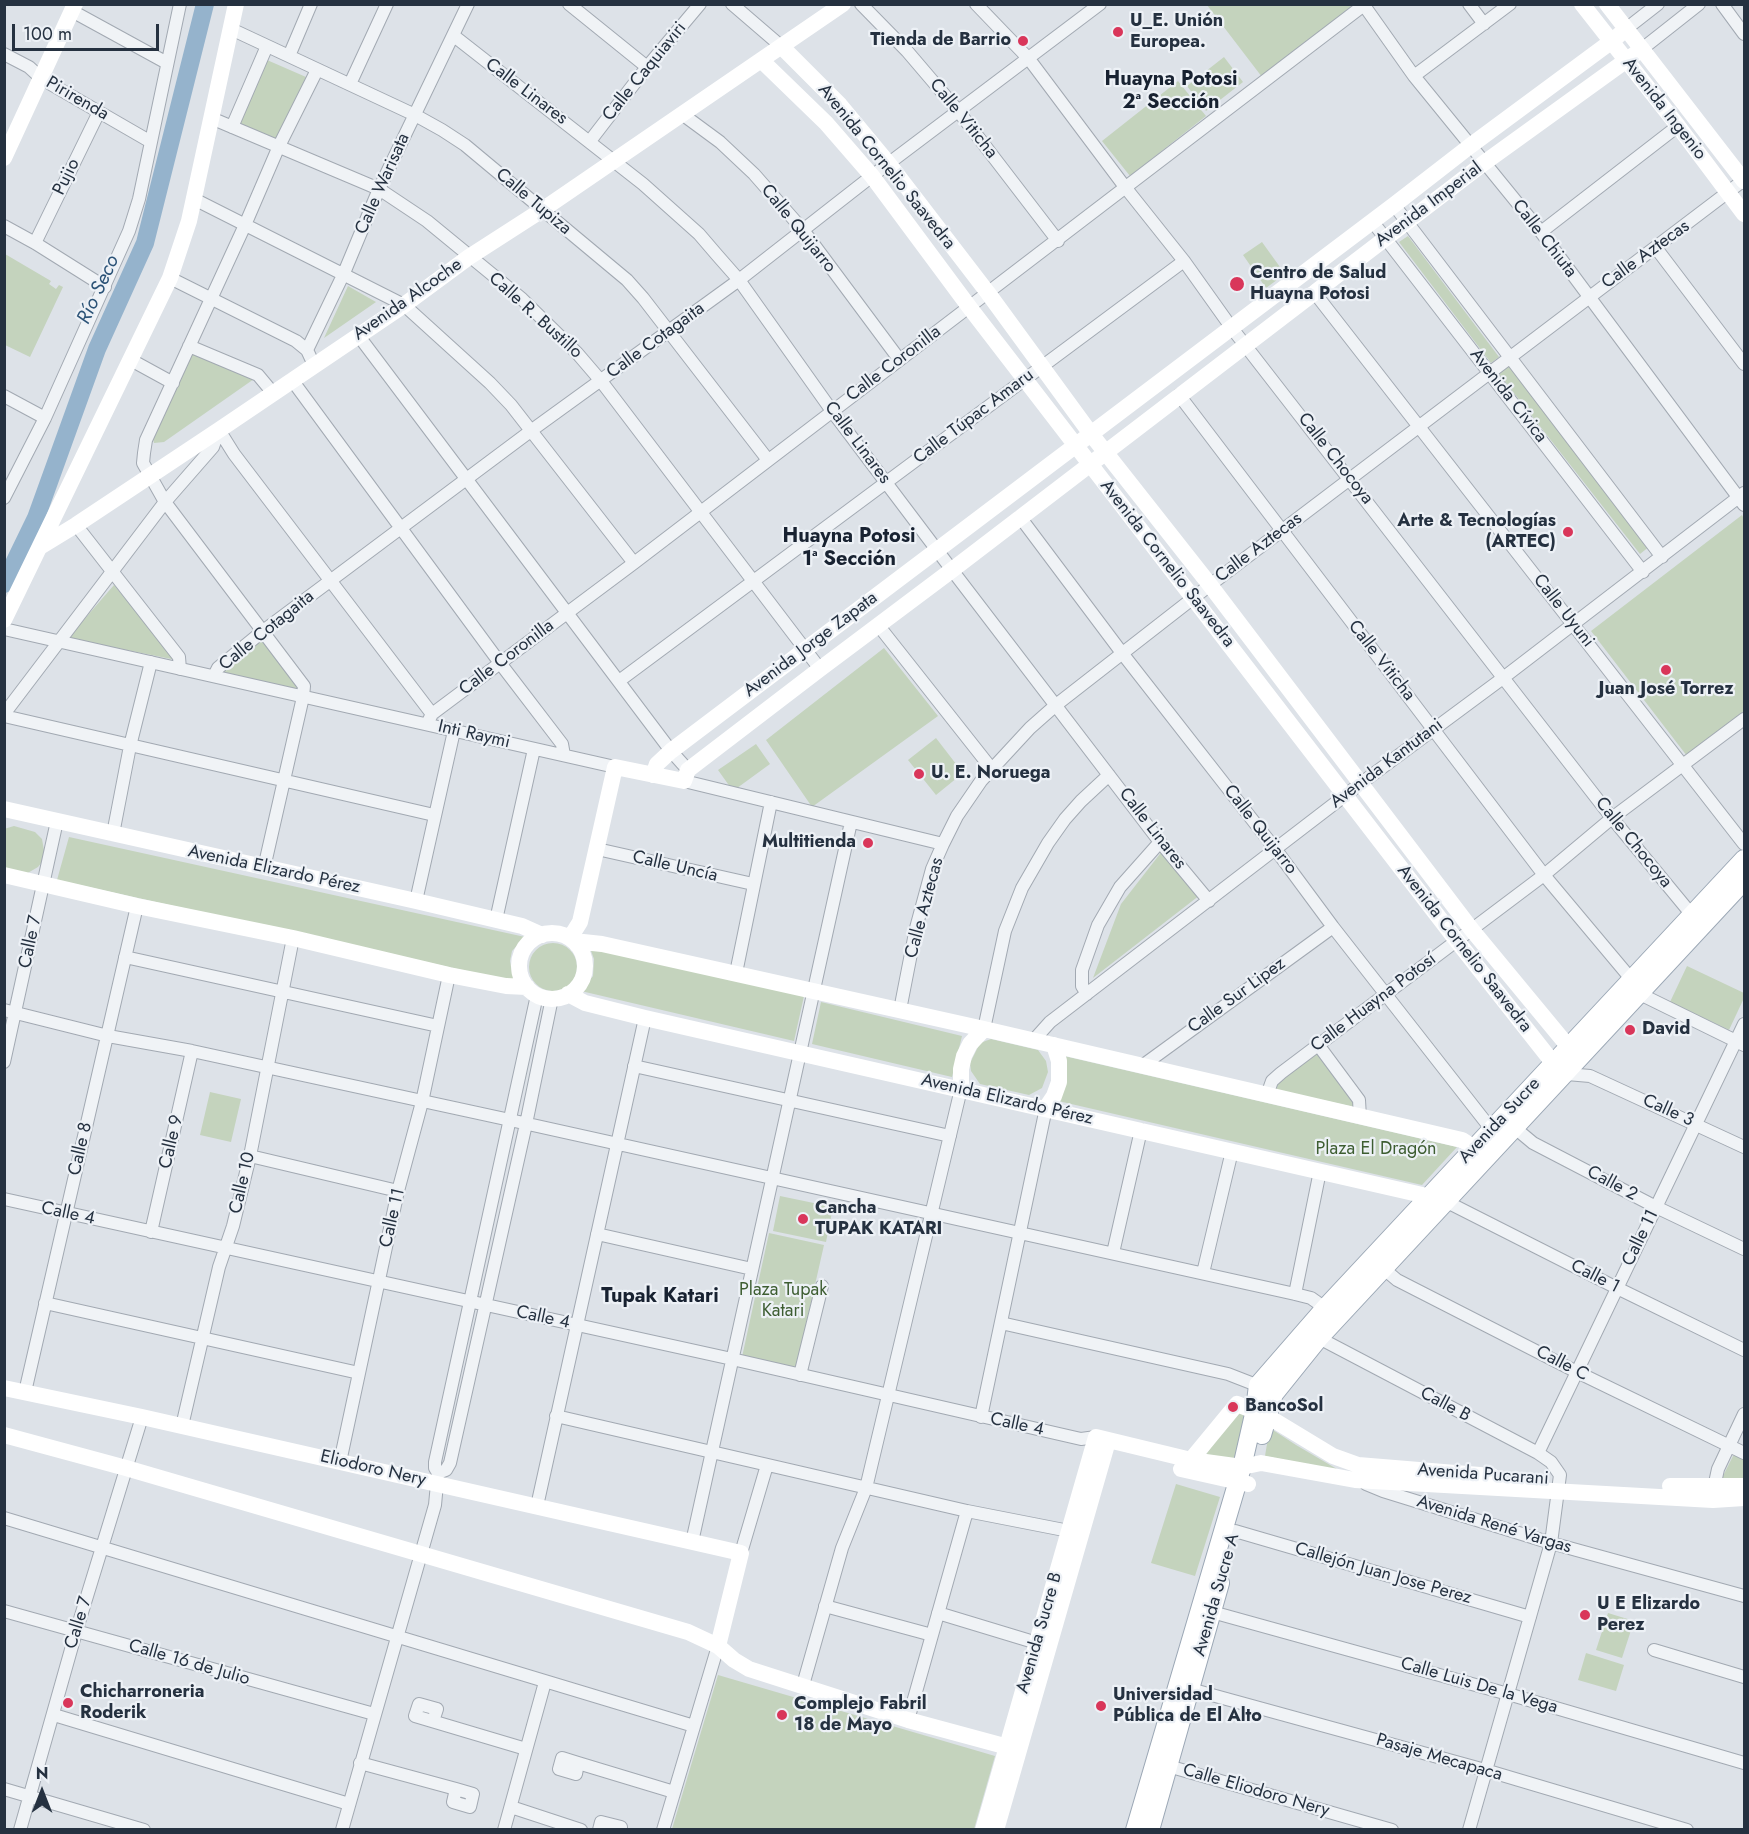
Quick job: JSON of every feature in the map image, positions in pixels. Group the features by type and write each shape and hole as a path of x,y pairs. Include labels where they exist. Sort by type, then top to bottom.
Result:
{"main road":[{"name":"Avenida Sucre","path":"1636,987 1692,915 1744,859"},
{"name":"Avenida Sucre","path":"1266,1389 1325,1308 1439,1199 1636,987 1744,881"},
{"name":"Avenida Sucre","path":"1497,1136 1515,1128 1560,1069"},
{"name":"Avenida Sucre","path":"1266,1389 1319,1338 1384,1269 1439,1199"},
{"path":"1246,1474 1266,1389"},
{"name":"Avenida Sucre A","path":"1135,1830 1190,1689 1235,1532 1246,1474"},
{"name":"Avenida Sucre A","path":"1150,1830 1161,1764 1246,1474"}],"street":[{"path":"4,498 45,418 129,231 139,198 180,4"},
{"path":"4,620 170,278 189,221 236,4"},
{"path":"290,56 311,4"},
{"path":"350,84 387,4"},
{"name":"Calle Warisata","path":"307,350 344,273 379,189 468,4"},
{"path":"569,4 647,67"},
{"name":"Calle Caquiaviri","path":"590,141 647,67 700,4"},
{"path":"732,4 782,47"},
{"name":"Avenida Alcoche","path":"40,547 404,305 469,257 542,210 843,4"},
{"name":"Calle Viticha","path":"861,4 907,51 959,112 1058,241"},
{"name":"Calle Cotagaita","path":"214,676 218,668 331,580 532,430 670,332 1100,4"},
{"path":"1469,4 1484,24"},
{"path":"1414,76 1510,4"},
{"name":"Avenida Ingenio","path":"1582,4 1744,214"},
{"name":"Avenida Ingenio","path":"1607,4 1744,181"},
{"name":"Avenida Imperial","path":"1091,434 1658,4"},
{"name":"Avenida Imperial","path":"1106,452 1484,163 1627,61 1699,4"},
{"path":"1722,4 1744,34"},
{"name":"Calle Chocoya","path":"976,5 1029,59 1184,261 1231,327 1612,818 1692,915"},
{"name":"Calle Chiuta","path":"1364,5 1414,76 1541,232 1743,499"},
{"name":"Calle Coronilla","path":"429,719 899,359 1058,241 1125,187 1364,5"},
{"path":"4,158 74,8 167,63"},
{"name":"Calle Tupiza","path":"231,29 415,115 465,146 627,280 768,460"},
{"name":"Calle Linares","path":"454,36 615,160 699,234 739,280 886,483 1160,842 1209,901"},
{"path":"232,127 267,46"},
{"name":"Avenida Cornelio Saavedra","path":"782,47 840,105 889,164 988,293 1091,434 1210,585 1472,930 1574,1054"},
{"name":"Pirirenda","path":"4,54 29,67 42,79 151,142"},
{"name":"Avenida Cornelio Saavedra","path":"761,60 826,123 872,176 970,308 1456,941 1560,1069"},
{"path":"264,868 304,686 165,502 143,463 146,440 279,146 317,69"},
{"name":"Pujio","path":"35,243 99,112"},
{"name":"Calle Quijarro","path":"682,114 720,142 753,174 803,230 899,359"},
{"name":"Calle R. Bustillo","path":"211,118 379,189 427,221 522,299 577,352 602,381 820,669"},
{"path":"1541,232 1678,126"},
{"name":"Calle Aztecas","path":"900,1010 916,928 933,869 943,844 957,816 991,768 1030,728 1193,598 1744,181"},
{"path":"194,199 404,305 490,383 532,430 634,563"},
{"name":"Avenida Cívica","path":"1394,206 1662,557"},
{"name":"Avenida Cívica","path":"1372,221 1643,572"},
{"path":"4,226 105,287"},
{"path":"1656,248 1744,364"},
{"name":"Calle Túpac Amaru","path":"619,681 1184,261"},
{"path":"170,278 297,342 307,350 315,365"},
{"name":"Calle Uyuni","path":"1314,292 1744,844"},
{"path":"358,335 619,681 686,775"},
{"path":"189,346 258,375 273,393"},
{"path":"130,360 173,383"},
{"path":"292,380 562,744 564,755"},
{"name":"Calle Viticha","path":"1179,395 1544,875 1636,987"},
{"path":"4,396 45,418"},
{"path":"219,430 213,447 165,502 4,715 434,815"},
{"path":"219,430 234,454 331,580 429,719"},
{"name":"Avenida Jorge Zapata","path":"653,775 657,764 671,751 1091,434"},
{"name":"Avenida Jorge Zapata","path":"686,775 820,669 1106,452"},
{"name":"Avenida Kantutani","path":"1034,1041 1050,1022 1345,795 1743,499"},
{"name":"Calle Quijarro","path":"1020,517 1333,927 1497,1136"},
{"path":"76,525 179,657 180,669"},
{"path":"878,625 991,768"},
{"name":"Inti Raymi","path":"4,629 303,697 429,719 454,731 615,767 653,775 686,775 771,802 943,844"},
{"path":"112,834 130,746 151,662"},
{"name":"Calle Huayna Potosí","path":"1267,1095 1272,1082 1281,1073 1544,875 1612,818 1744,719"},
{"path":"416,901 454,731"},
{"path":"496,920 534,749"},
{"path":"574,941 615,767"},
{"path":"803,1685 842,1548 866,1488 961,1089 960,1069 970,1044 984,1029 1005,931 1022,888 1048,843 1081,801 1109,775"},
{"path":"736,973 771,802"},
{"name":"Avenida Elizardo Pérez","path":"4,809 416,901 522,926 542,935"},
{"name":"Calle 7","path":"4,1062 10,1011 57,821"},
{"path":"692,1542 851,822"},
{"path":"1087,994 1083,986 1082,970 1098,925 1120,887 1160,842"},
{"name":"Calle Uncía","path":"597,849 753,884"},
{"name":"Avenida Elizardo Pérez","path":"4,875 137,906 293,938 449,975 546,994 1439,1199"},
{"name":"Calle 8","path":"25,1392 137,906"},
{"name":"Calle Sur Lipez","path":"1142,1066 1333,927"},
{"path":"546,994 520,970 520,957 531,941 542,935 553,933 574,941 602,944 736,973 1462,1140 1482,1152"},
{"name":"Calle 10","path":"183,1426 219,1268 233,1226 250,1156 293,938"},
{"path":"546,994 578,986 584,975 584,956 574,941"},
{"path":"125,957 438,1026"},
{"name":"Calle 11","path":"340,1462 398,1191 422,1102 449,975"},
{"path":"1636,987 1740,1043"},
{"path":"342,1830 435,1505 438,1478 435,1462 510,1120 546,994"},
{"path":"438,1478 450,1463 486,1305 526,1124 546,994"},
{"path":"10,1011 108,1036 192,1051 1203,1273 1311,1298 1320,1302 1325,1308"},
{"path":"537,1506 645,1018"},
{"name":"Calle 11","path":"1538,1453 1696,1124 1740,1043 1744,1024"},
{"path":"981,1417 1046,1108 1059,1082 1059,1060 1054,1045"},
{"path":"1319,1046 1359,1100 1360,1117"},
{"name":"Calle 9","path":"151,1232 192,1051"},
{"path":"1574,1054 1590,1076"},
{"path":"634,1066 950,1136"},
{"name":"Calle 3","path":"1560,1069 1590,1076 1744,1148"},
{"name":"Calle 2","path":"1515,1128 1533,1143 1656,1207 1744,1249"},
{"path":"1113,1254 1141,1130"},
{"path":"1203,1273 1232,1151"},
{"path":"250,1156 398,1191"},
{"path":"1295,1294 1320,1171"},
{"name":"Calle 1","path":"1439,1199 1744,1350"},
{"name":"Calle 4","path":"4,1200 732,1359 1097,1443"},
{"path":"597,1234 752,1269"},
{"name":"Calle C","path":"1384,1269 1397,1280 1577,1372 1744,1453"},
{"path":"800,1375 822,1286"},
{"path":"45,1303 359,1373"},
{"path":"1001,1323 1228,1374 1266,1389"},
{"name":"Calle B","path":"1319,1338 1538,1453 1558,1469 1560,1486"},
{"name":"Eliodoro Nery","path":"4,1388 340,1462 438,1478 537,1506 741,1553"},
{"path":"1187,1465 1237,1404 1266,1389"},
{"name":"Avenida Pucarani","path":"1237,1404 1261,1413 1333,1456 1356,1473 1713,1494 1744,1498"},
{"path":"1713,1494 1718,1469 1744,1414"},
{"path":"556,1416 967,1511 1069,1531"},
{"name":"Calle 7","path":"20,1830 76,1632 142,1417"},
{"path":"4,1435 126,1468 688,1632 717,1646 749,1669 908,1720 1013,1748"},
{"name":"Avenida René Vargas","path":"1097,1443 1187,1465 1246,1474 1262,1462 1356,1473 1383,1491 1551,1543 1744,1596"},
{"name":"Avenida Sucre B","path":"996,1830 1037,1643 1097,1443"},
{"name":"Avenida Sucre B","path":"983,1830 1013,1748 1097,1443"},
{"path":"663,1830 767,1465"},
{"path":"1469,1830 1551,1543 1560,1486"},
{"name":"Avenida Pucarani","path":"1713,1494 1744,1486"},
{"path":"908,1720 967,1511"},
{"path":"4,1518 694,1726"},
{"name":"Callejón Juan Jose Perez","path":"1235,1532 1530,1617"},
{"path":"825,1606 932,1635"},
{"name":"Calle 16 de Julio","path":"4,1611 374,1714"},
{"name":"Calle Luis De la Vega","path":"1212,1612 1508,1694 1744,1763"},
{"path":"938,1613 1037,1643"},
{"path":"1653,1650 1744,1677"},
{"path":"504,1830 545,1682"},
{"name":"Pasaje Mecapaca","path":"1190,1689 1485,1770 1687,1830"},
{"path":"54,1714 349,1804"},
{"path":"433,1721 526,1749"},
{"path":"360,1763 456,1789"},
{"path":"578,1763 674,1792"},
{"name":"Calle Eliodoro Nery","path":"1161,1764 1392,1830"},
{"path":"4,1789 144,1830"},
{"path":"511,1807 582,1830"},
{"path":"599,1830 601,1822 621,1827 620,1830"}],"green space":[{"path":"1354,4 1262,77 1207,5"},
{"path":"1224,57 1243,82 1206,111 1187,86"},
{"path":"267,60 306,77 276,143 238,125"},
{"path":"1178,81 1206,116 1130,176 1102,141"},
{"path":"1408,236 1499,357 1491,363 1399,242"},
{"path":"1262,242 1285,274 1266,288 1243,255"},
{"path":"5,254 51,281 49,284 56,289 59,285 63,287 30,357 5,345"},
{"path":"348,286 376,302 324,338"},
{"path":"194,351 254,379 164,442 154,443 153,439"},
{"path":"1509,366 1650,546 1640,554 1499,374"},
{"path":"1742,515 1744,519 1744,711 1687,756 1591,631"},
{"path":"114,585 176,660 68,638"},
{"path":"262,639 302,691 218,672"},
{"path":"884,648 938,716 812,807 766,740"},
{"path":"936,738 963,773 936,795 908,760"},
{"path":"756,744 770,764 733,791 718,770"},
{"path":"14,826 35,832 42,839 45,856 38,867 26,874 5,869 4,829"},
{"path":"69,837 525,937 512,951 510,961 516,982 57,880"},
{"path":"1163,850 1200,895 1093,978 1121,904"},
{"path":"553,943 570,950 577,967 570,984 553,991 536,984 529,967 536,950"},
{"path":"590,948 804,996 794,1041 581,991 593,976 594,959"},
{"path":"1687,966 1744,993 1744,998 1729,1030 1670,1002"},
{"path":"821,1002 962,1036 952,1077 812,1044"},
{"path":"991,1039 1038,1050 1046,1061 1048,1072 1042,1088 1029,1095 980,1084 971,1071 970,1063 980,1043"},
{"path":"1315,1055 1319,1055 1359,1108 1276,1090 1275,1085"},
{"name":"Plaza El Dragón","path":"1064,1056 1457,1147 1422,1185 1054,1100"},
{"path":"210,1092 241,1099 231,1142 200,1135"},
{"name":"Cancha TUPAK KATARI","path":"780,1196 833,1207 826,1242 773,1231"},
{"name":"Plaza Tupak Katari","path":"769,1233 824,1245 796,1369 742,1357"},
{"path":"1237,1412 1246,1413 1237,1459 1204,1457"},
{"path":"1273,1430 1342,1472 1265,1456 1269,1432"},
{"path":"1735,1455 1744,1459 1744,1482 1722,1478"},
{"path":"1176,1484 1220,1497 1195,1576 1151,1563"},
{"path":"1608,1613 1634,1621 1622,1658 1596,1650"},
{"path":"1586,1653 1624,1665 1616,1691 1578,1680"},
{"name":"Complejo Fabril 18 de Mayo","path":"718,1675 995,1756 974,1829 672,1829"}],"waterway":[{"name":"Río Seco","path":"4,584 36,518 97,349 145,243 205,4"}],"place":[{"name":"U_E. Unión Europea.","path":"1118,32"},
{"name":"Tienda de Barrio","path":"1023,41"},
{"name":"Centro de Salud Huayna Potosi","path":"1237,284"},
{"name":"Arte & Tecnologías (ARTEC)","path":"1568,532"},
{"name":"Juan José Torrez","path":"1666,670"},
{"name":"U. E. Noruega","path":"919,774"},
{"name":"Multitienda","path":"868,843"},
{"name":"David","path":"1630,1030"},
{"name":"Cancha TUPAK KATARI","path":"803,1219"},
{"name":"BancoSol","path":"1233,1407"},
{"name":"U E Elizardo Perez","path":"1585,1615"},
{"name":"Chicharroneria Roderik","path":"68,1703"},
{"name":"Universidad Pública de El Alto","path":"1101,1706"},
{"name":"Complejo Fabril 18 de Mayo","path":"782,1715"}],"district":[{"name":"Huayna Potosi 2ª Sección","path":"1171,92"},
{"name":"Huayna Potosi 1ª Sección","path":"849,548"},
{"name":"Tupak Katari","path":"660,1297"}]}
